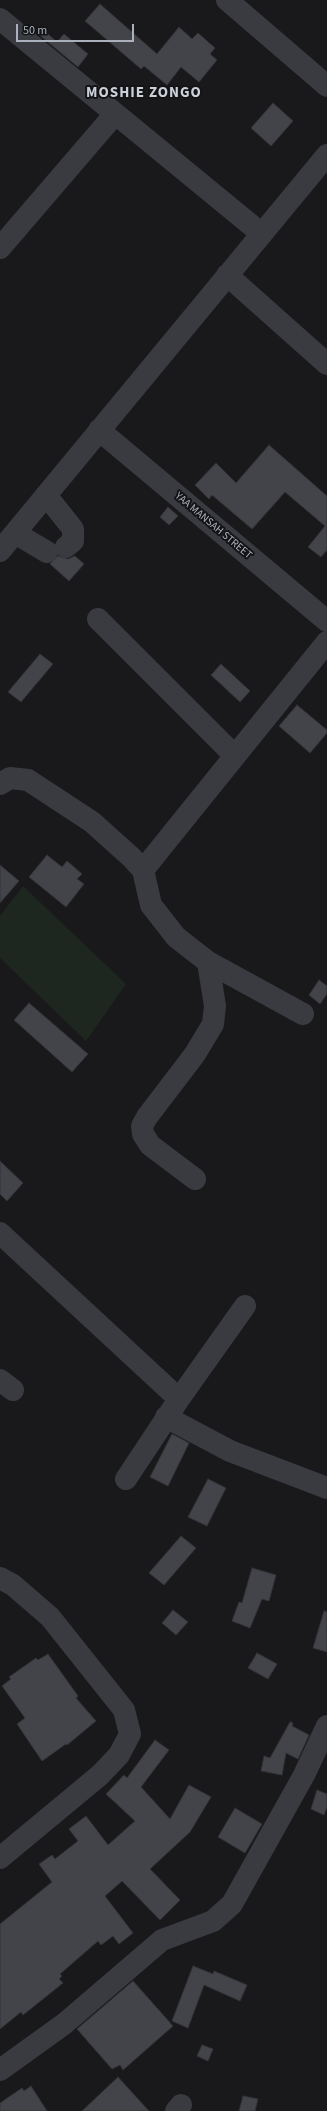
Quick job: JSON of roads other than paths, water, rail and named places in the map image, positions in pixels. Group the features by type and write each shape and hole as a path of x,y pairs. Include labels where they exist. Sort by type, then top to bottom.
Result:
{"street":[{"path":"227,0 327,86"},
{"path":"0,18 262,234"},
{"path":"0,248 115,114"},
{"path":"0,551 327,155"},
{"path":"227,275 327,364"},
{"name":"YAA MANSAH STREET","path":"99,430 327,621"},
{"path":"16,533 56,550 73,541 73,529 46,496"},
{"path":"98,619 235,756"},
{"path":"143,870 327,642"},
{"path":"0,784 10,778 28,780 42,787 92,822 132,857 143,870 150,905 176,937 208,962 303,1014"},
{"path":"195,1179 150,1145 143,1134 142,1126 147,1117 196,1054 213,1024 215,1006 208,962"},
{"path":"0,1233 179,1398"},
{"path":"126,1479 179,1398 245,1306"},
{"path":"166,1418 230,1451 327,1488"},
{"path":"0,1858 100,1775 119,1755 130,1734 124,1710 50,1617 4,1586"},
{"path":"0,2070 64,2024 162,1940 213,1921 232,1904 304,1775 327,1726"}],"district":[{"name":"MOSHIE ZONGO","path":"144,94"}]}
